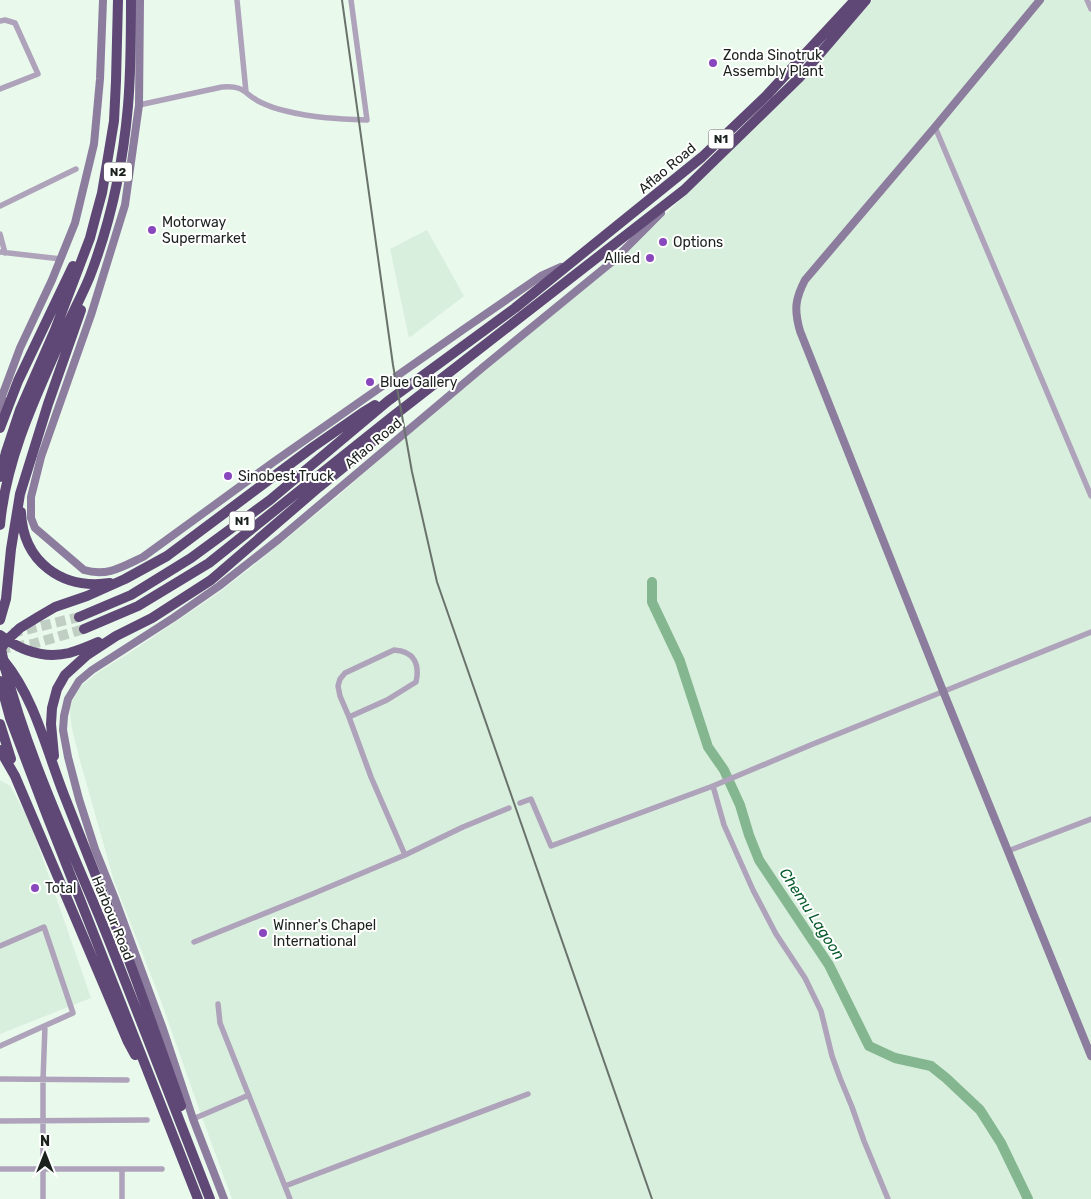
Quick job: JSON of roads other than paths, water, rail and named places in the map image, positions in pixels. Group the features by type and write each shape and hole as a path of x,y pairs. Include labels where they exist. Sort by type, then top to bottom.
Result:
{"highway":[{"name":"N2","path":"0,525 8,479 16,450 59,333 90,238 102,193 114,121 118,0"},
{"name":"N2","path":"0,477 20,410 89,278 103,237 120,162 128,107 131,0"},
{"name":"Aflao Road","path":"79,616 131,595 191,558 270,500 388,401 515,308 702,157 767,95 855,0"},
{"name":"Aflao Road","path":"84,629 138,606 209,563 392,417 684,190 799,78 866,0"},
{"path":"1,425 18,381 72,266 97,201 102,193"},
{"path":"0,620 6,599 11,549 20,494 48,404 86,296 89,278"},
{"path":"0,650 2,640 55,607 87,596 125,579 168,556 313,447 362,413 388,401"},
{"path":"56,774 51,724 52,708 57,689 65,675 86,655 116,636 152,618 211,580 360,454 379,435 392,417"},
{"path":"20,494 21,518 28,544 39,561 50,571 69,581 91,585 125,579"},
{"path":"2,640 24,650 42,655 68,653 116,636"},
{"name":"Harbour Road","path":"2,640 11,693 28,743 210,1199"},
{"path":"0,655 14,673 26,694 120,935 182,1109 188,1142"},
{"name":"Harbour Road","path":"0,681 13,726 198,1199"},
{"path":"0,724 15,776 128,1042 150,1076"},
{"path":"0,750 15,776"}],"street":[{"path":"1,425 2,396 20,348 61,259 75,223 94,144 100,79 103,0"},
{"path":"140,0 139,105 231,86 240,88 258,101 287,111 316,117 367,120 351,0"},
{"path":"236,0 246,92"},
{"path":"1040,0 805,280 798,293 796,318 943,691 1091,1056"},
{"path":"1087,0 1091,9"},
{"path":"0,21 5,20 15,23 38,74 0,89"},
{"name":"Aflao Road","path":"139,105 125,206 95,302 41,457 31,496 31,518 35,528 84,570 101,573 120,568 150,552 275,461 541,276 572,262"},
{"path":"935,127 1091,496"},
{"path":"0,206 76,169"},
{"name":"Aflao Road","path":"68,699 79,682 92,670 219,586 279,539 612,261 684,190"},
{"path":"0,234 2,253 61,259"},
{"path":"520,804 531,799 551,846 713,786 812,744 1091,632"},
{"path":"350,717 387,700 416,682 418,673 416,662 410,655 402,650 394,650 346,673 340,679 338,686 340,696 350,717 371,777 404,855"},
{"name":"Harbour Road","path":"68,699 63,730 79,799 95,849 163,1029 193,1118 224,1199"},
{"path":"713,786 724,825 753,890 776,934 805,978 820,1011 832,1056 888,1199"},
{"path":"194,942 310,895 509,808"},
{"path":"1008,850 1091,818"},
{"path":"0,946 44,927 73,1014 0,1046"},
{"path":"218,1004 220,1023 290,1199"},
{"path":"43,1199 45,1026"},
{"path":"0,1079 127,1080"},
{"path":"285,1186 528,1094"},
{"path":"193,1118 249,1095"},
{"path":"0,1121 148,1120"},
{"path":"0,1169 162,1169"},
{"path":"122,1169 122,1199"}],"waterway":[{"name":"Chemu Lagoon","path":"652,582 652,602 680,661 708,747 724,770 740,805 759,860 829,965 869,1046 895,1058 931,1066 980,1110 1001,1143 1028,1199"}],"tunnel":[{"path":"12,633 79,617"},
{"path":"0,649 33,644 84,629"}],"railway":[{"path":"342,0 393,365 412,472 437,582 652,1199"}],"place":[{"name":"Zonda Sinotruk Assembly Plant","path":"713,63"},
{"name":"Motorway Supermarket","path":"152,230"},
{"name":"Options","path":"663,242"},
{"name":"Allied","path":"650,258"},
{"name":"Blue Gallery","path":"370,382"},
{"name":"Sinobest Truck","path":"228,476"},
{"name":"Total","path":"35,888"},
{"name":"Winner's Chapel International","path":"263,933"}]}
